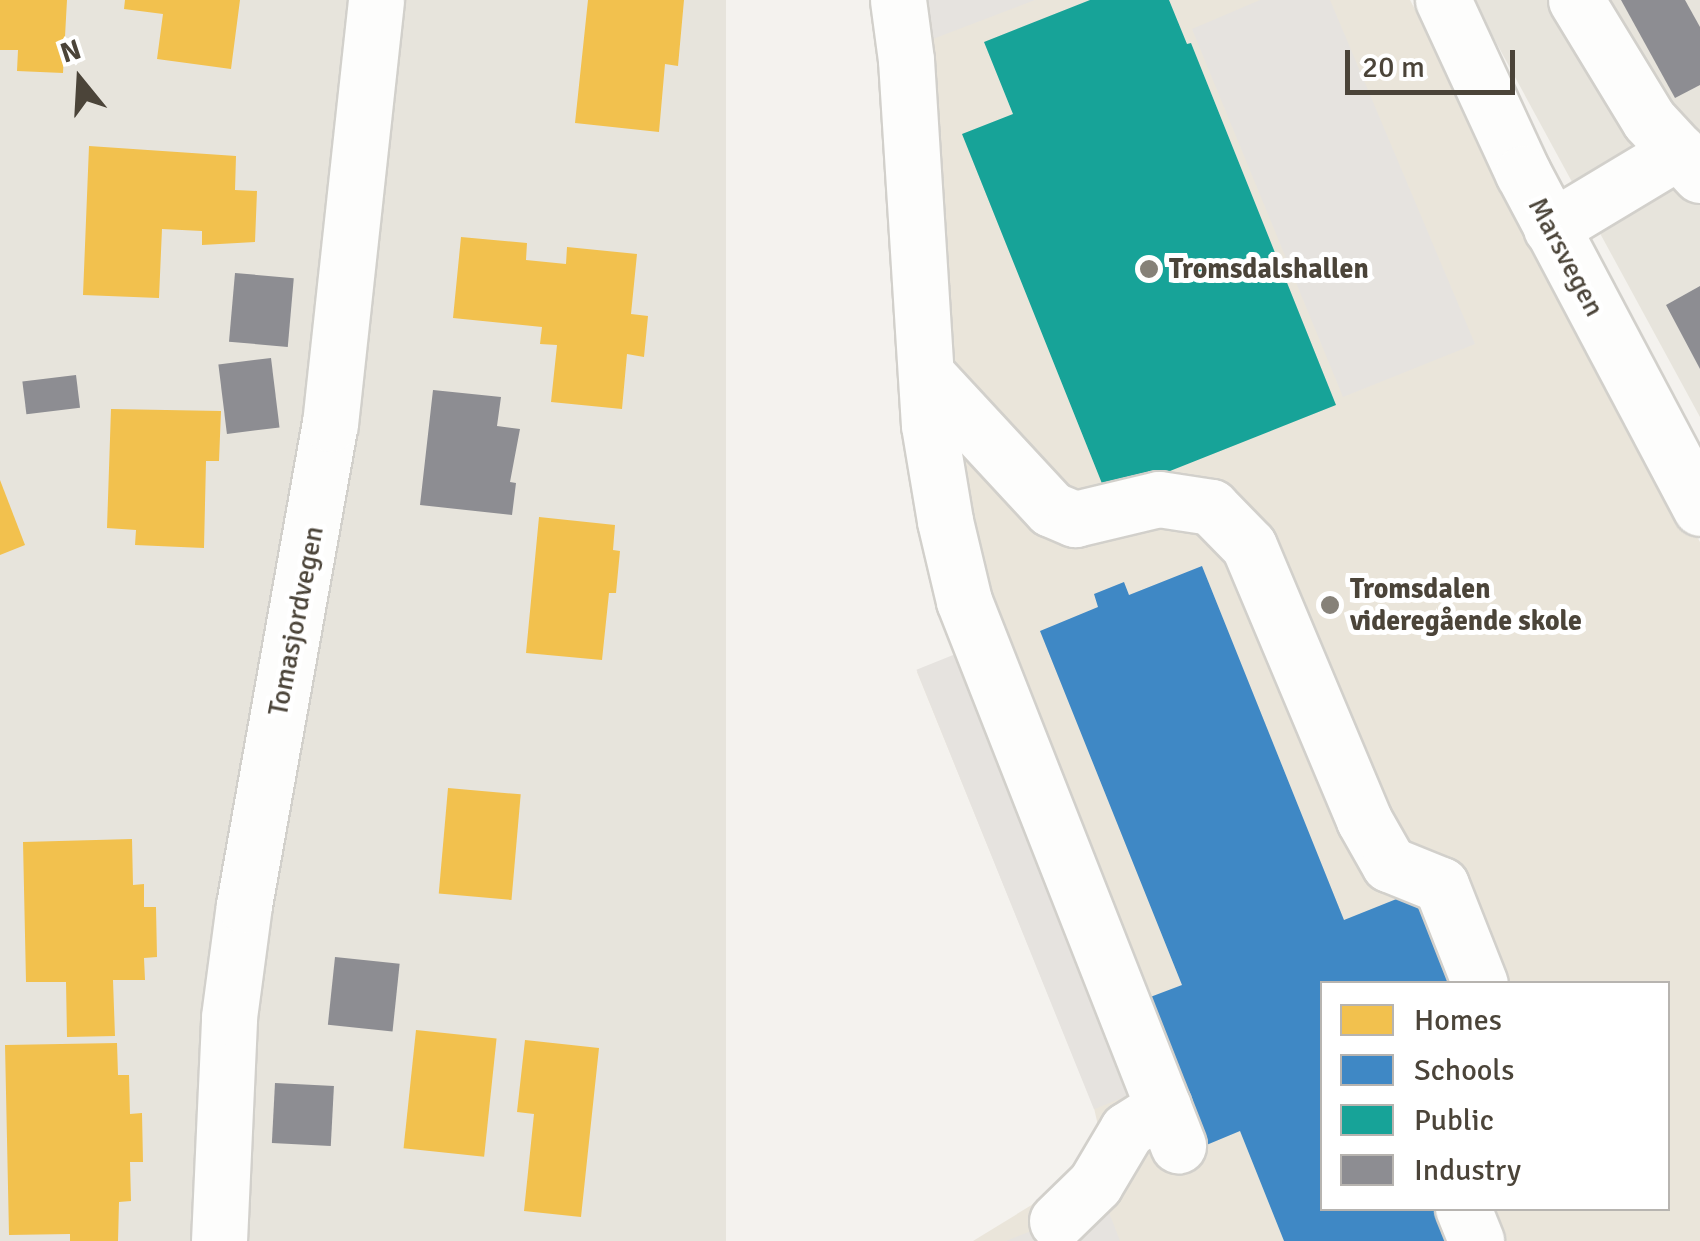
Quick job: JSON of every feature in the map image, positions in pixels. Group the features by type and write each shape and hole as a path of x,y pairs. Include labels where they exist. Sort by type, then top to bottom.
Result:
{"street":[{"name":"Tomasjordvegen","path":"220,1241 228,1017 244,905 330,424 376,0"},
{"path":"898,0 906,60 933,457 964,600 1171,1126 1128,1130 1094,1184 1057,1221"},
{"name":"Marsvegen","path":"1443,0 1551,228 1700,508"},
{"path":"1551,228 1689,163 1650,120 1576,0"},
{"path":"926,374 1051,508 1075,518 1159,499 1211,507 1248,546 1364,820 1388,864 1441,885 1479,981"},
{"path":"1464,1211 1476,1241"}],"shaded area":[{"path":"0,0 726,0 726,1241 0,1241"},
{"path":"887,0 1035,0 904,50"},
{"name":"Tromsdalen videregående skole","path":"888,0 1410,0 1700,542 1700,1241 973,1241 1061,1187 1101,1139 1094,1108 917,672 973,647"},
{"path":"1260,0 1330,0 1475,344 1343,397 1192,29"},
{"path":"1473,0 1700,0 1700,417"},
{"path":"973,647 1151,1086 1094,1109 916,670"},
{"path":"1105,1202 1120,1241 1006,1241"}],"building: Homes":[{"path":"0,0 67,0 63,73 17,71 18,50 0,50"},
{"path":"125,0 240,0 231,69 157,59 163,14 124,9"},
{"path":"588,0 684,0 678,66 665,64 659,132 575,123"},
{"path":"89,146 236,156 235,190 257,191 255,242 202,245 202,231 162,229 159,298 83,295"},
{"path":"461,237 527,243 526,260 566,264 567,247 637,254 631,314 648,316 644,357 627,354 622,409 551,402 557,345 540,344 542,327 453,318"},
{"path":"111,409 221,411 219,461 206,461 204,548 135,545 136,530 107,528"},
{"path":"0,480 25,545 0,555"},
{"path":"539,517 615,525 613,550 620,551 616,593 609,593 602,660 526,653"},
{"path":"448,788 521,794 511,900 439,894"},
{"path":"132,839 133,885 144,884 144,907 156,907 157,957 144,958 145,980 113,980 115,1036 67,1037 66,982 26,982 23,842"},
{"path":"416,1030 497,1038 484,1157 404,1148"},
{"path":"525,1040 599,1048 581,1217 524,1211 534,1114 517,1112"},
{"path":"117,1043 118,1075 129,1075 130,1114 142,1113 143,1162 130,1162 131,1201 119,1202 118,1241 70,1241 70,1234 9,1235 5,1045"}],"building: Schools":[{"path":"1202,566 1344,920 1419,890 1456,981 1320,981 1320,1211 1437,1211 1449,1241 1284,1241 1240,1131 1204,1146 1145,999 1182,985 1040,631 1098,607 1094,594 1124,582 1129,595"}],"building: Public":[{"name":"Tromsdalshallen","path":"1090,0 1169,0 1187,44 1191,43 1336,405 1107,496 962,134 1013,114 984,42"}],"building: Industry":[{"path":"1621,0 1685,0 1700,27 1700,85 1675,98"},
{"path":"235,273 294,278 288,347 229,342"},
{"path":"1700,286 1700,369 1666,305"},
{"path":"271,358 280,427 227,434 218,364"},
{"path":"76,375 80,408 26,414 22,382"},
{"path":"433,390 501,397 497,426 520,429 510,482 516,483 512,515 420,505"},
{"path":"335,957 400,964 393,1031 328,1025"},
{"path":"275,1083 334,1086 331,1146 272,1143"}],"place":[{"name":"Tromsdalshallen","path":"1149,269"},
{"name":"Tromsdalen videregående skole","path":"1330,605"}]}
